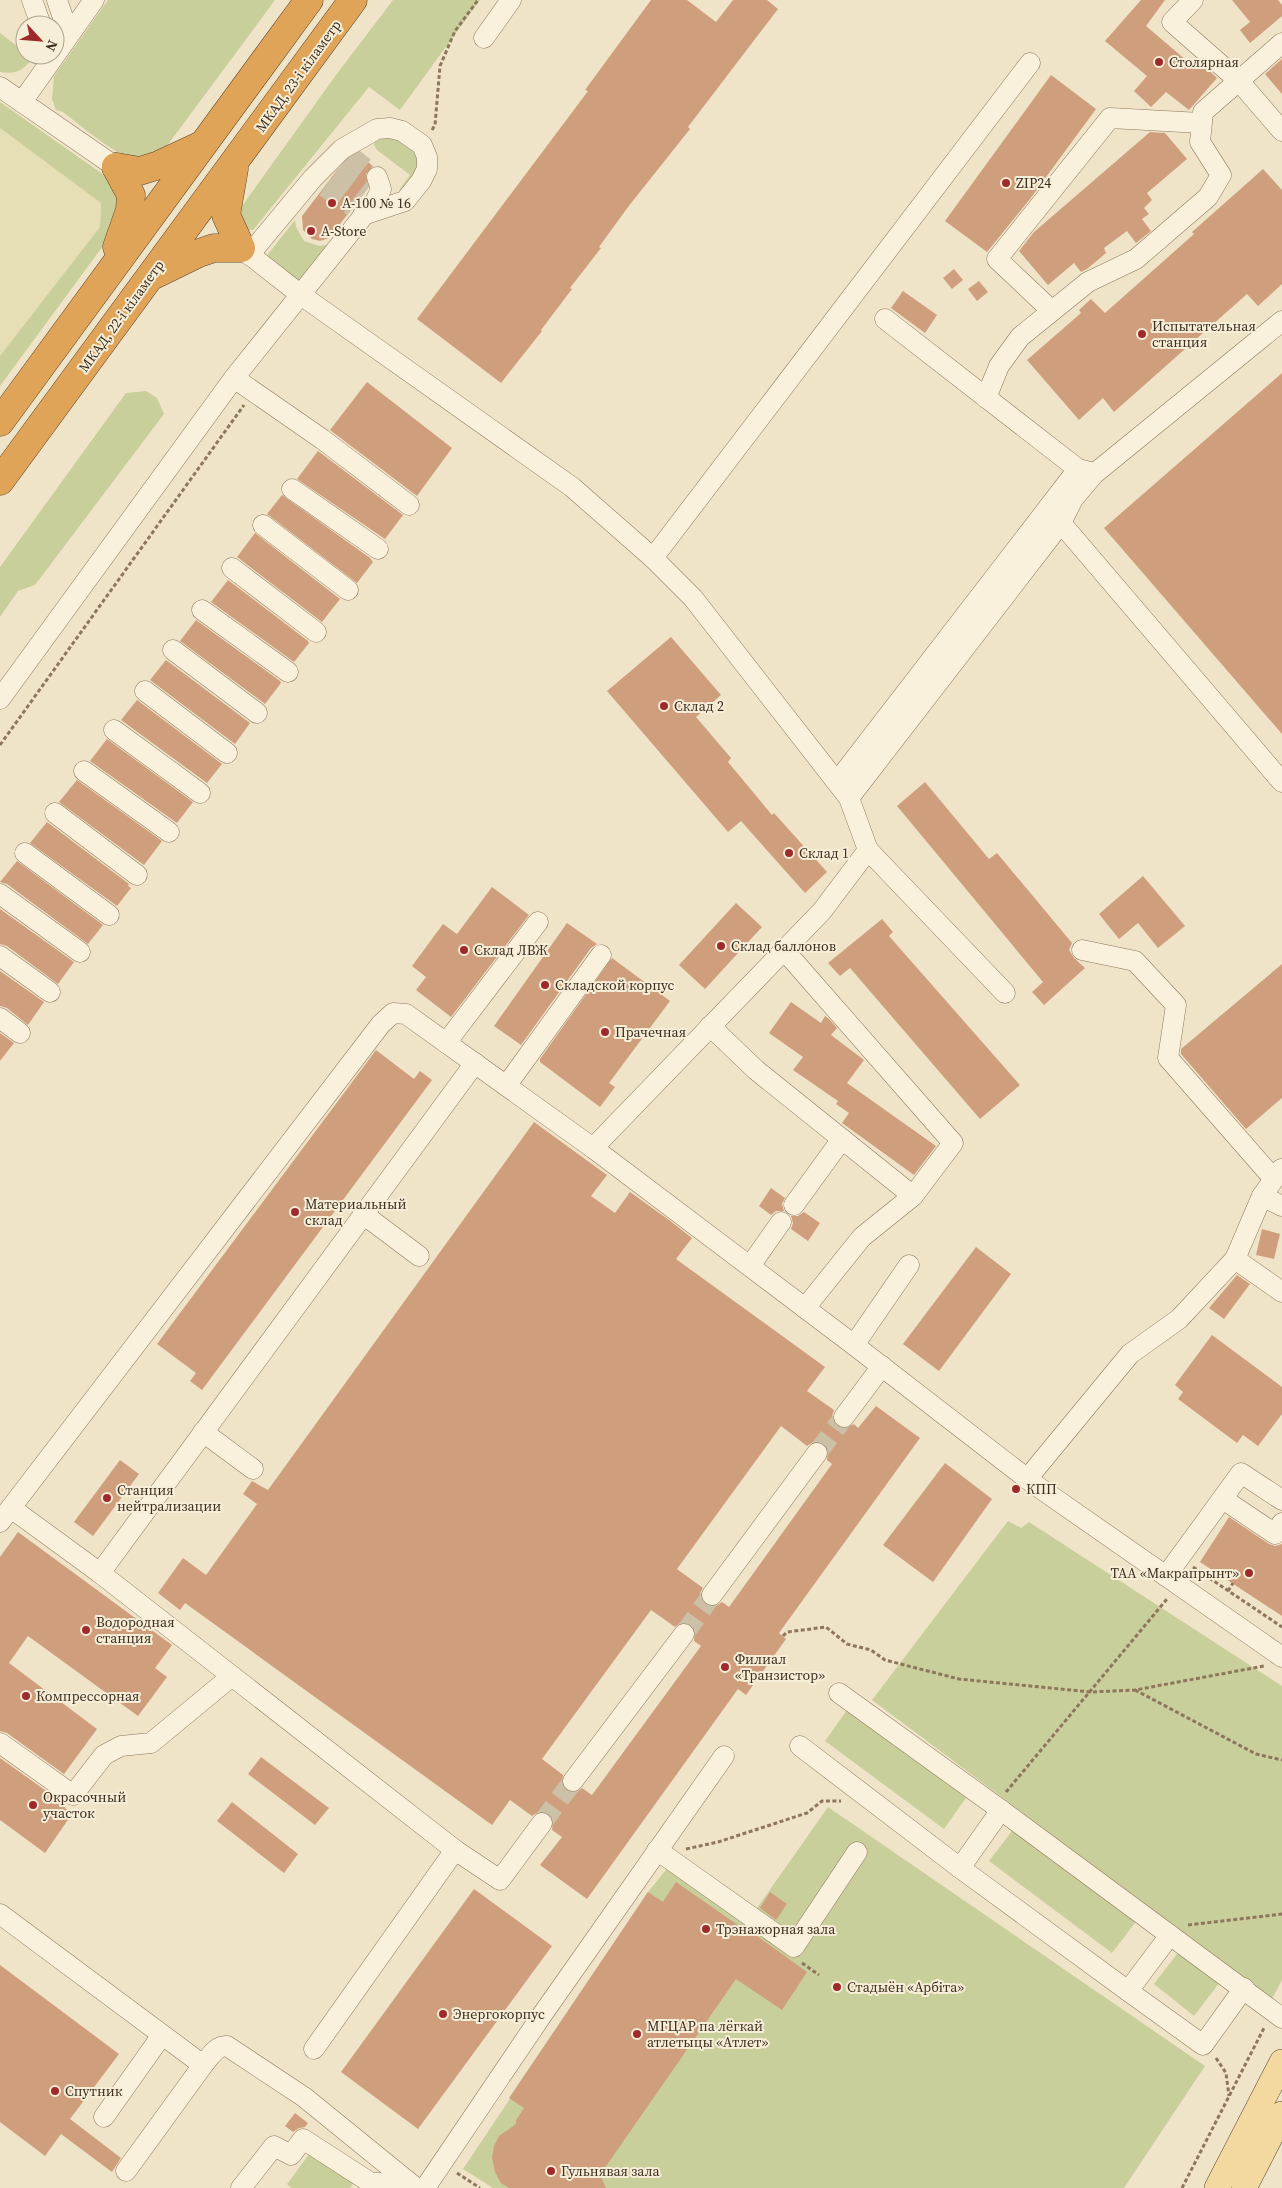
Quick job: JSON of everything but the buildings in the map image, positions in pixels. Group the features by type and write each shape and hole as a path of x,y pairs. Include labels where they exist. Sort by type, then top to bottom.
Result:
{"highway":[{"path":"0,422 309,0"},
{"name":"МКАД, 23-і кіламетр","path":"239,155 353,0"},
{"path":"116,167 140,171 159,165 210,137"},
{"path":"239,155 226,203 226,215 245,252"},
{"name":"МКАД, 22-і кіламетр","path":"0,481 239,155"},
{"path":"107,274 130,210 131,195 116,167"},
{"path":"150,278 199,252 214,248 245,252"}],"main road":[{"path":"1217,2188 1282,2062"},
{"path":"1244,2188 1282,2114"}],"street":[{"path":"32,0 37,15"},
{"path":"56,0 69,35"},
{"path":"484,38 511,0"},
{"path":"1193,0 1172,22 1238,80 1282,131"},
{"path":"65,40 86,4"},
{"path":"986,398 999,366 1020,337 1088,282 1136,259 1208,198 1221,175 1200,142 1203,112 1282,43"},
{"path":"653,558 1030,63"},
{"path":"22,102 47,65"},
{"path":"0,87 116,167"},
{"path":"1052,311 997,259 1003,251 1110,118 1202,123"},
{"path":"0,699 234,378 301,295 367,198 405,201 421,182 426,169 426,157 422,145 402,131 390,128 377,129 339,160 319,182 245,252 301,295 572,487 653,558 693,598 849,798 868,850 1005,993"},
{"path":"885,319 986,398 1086,471"},
{"path":"837,782 1086,471 1282,321"},
{"path":"234,378 322,439 409,505"},
{"path":"849,798 1061,522 1086,471"},
{"path":"292,489 378,549"},
{"path":"1061,522 1282,782"},
{"path":"262,525 348,590"},
{"path":"232,568 316,632"},
{"path":"202,610 288,672"},
{"path":"173,650 257,713"},
{"path":"145,691 227,753"},
{"path":"114,730 200,793"},
{"path":"84,771 169,832"},
{"path":"55,813 137,874"},
{"path":"592,1148 822,911 868,850"},
{"path":"24,853 109,915"},
{"path":"0,894 80,952"},
{"path":"446,1043 538,922"},
{"path":"784,950 953,1143 913,1196 862,1237 805,1308"},
{"path":"1027,1479 1130,1354 1148,1343 1179,1318 1235,1259 1262,1196 1278,1173 1168,1058 1176,1005 1135,961 1082,950"},
{"path":"506,1086 601,955"},
{"path":"0,956 50,992"},
{"path":"542,1823 500,1880 456,1850 100,1572 5,1515 381,1024 393,1012 406,1014 592,1148 854,1344 1027,1479 1172,1580 1277,1661"},
{"path":"0,1018 20,1032"},
{"path":"710,1026 756,1070 913,1196"},
{"path":"100,1572 474,1063"},
{"path":"794,1205 842,1139"},
{"path":"1262,1196 1282,1206"},
{"path":"363,1214 419,1256"},
{"path":"750,1266 781,1222"},
{"path":"1235,1259 1282,1292"},
{"path":"854,1344 909,1265"},
{"path":"844,1417 882,1366"},
{"path":"203,1432 253,1469"},
{"path":"712,1595 817,1453"},
{"path":"1172,1580 1186,1562 1241,1473 1282,1500"},
{"path":"1223,1500 1275,1534 1282,1523"},
{"path":"573,1782 684,1634"},
{"path":"0,1743 73,1796 104,1755 121,1746 151,1743 232,1676"},
{"path":"839,1693 1278,2014"},
{"path":"800,1746 960,1868 1203,2045 1244,1988"},
{"path":"416,2186 663,1855 724,1756"},
{"path":"960,1868 998,1808"},
{"path":"314,2049 456,1850"},
{"path":"663,1855 794,1947 857,1852"},
{"path":"0,1914 203,2065"},
{"path":"1128,1991 1165,1932"},
{"path":"104,2117 162,2035"},
{"path":"126,2171 203,2065 216,2049 223,2045 304,2097 416,2186"},
{"path":"241,2188 274,2146 291,2155 303,2139 369,2186 398,2183 416,2186"}],"path":[{"path":"422,145 435,125 440,66 455,31 478,0"},
{"path":"0,745 254,392"},
{"path":"998,1808 1091,1692 1186,1562 1282,1627"},
{"path":"1228,1591 1233,1584"},
{"path":"783,1636 787,1632 826,1627 848,1644 871,1650 885,1660 959,1679 1091,1692 1135,1690 1277,1661"},
{"path":"1135,1690 1256,1754 1282,1760"},
{"path":"663,1855 718,1842 807,1813 822,1801 840,1801 866,1795"},
{"path":"1165,1932 1282,1914"},
{"path":"1182,2188 1229,2096 1278,2014"},
{"path":"1203,2045 1215,2057 1226,2073 1229,2096"}],"shaded area":[{"path":"0,128 101,203 100,227 0,356"}],"green space":[{"path":"108,0 275,0 164,150 149,157 131,158 125,156 97,138 63,112 56,110 52,99 54,76 62,65 65,65 65,61"},
{"path":"393,0 480,0 400,110 369,87 253,230 244,230 240,214 242,206 336,75"},
{"path":"0,33 15,44 15,65 27,65 17,72 0,72"},
{"path":"0,102 114,182 118,190 114,231 0,386 0,356 100,227 101,203 0,128"},
{"path":"390,135 418,150 421,167 403,193 399,190 410,175 377,150 374,145 376,140"},
{"path":"295,220 296,227 304,241 320,246 327,245 298,283 265,258"},
{"path":"146,391 157,398 164,414 35,585 18,591 0,617 0,567 126,393"},
{"path":"1008,1521 1021,1528 1029,1522 1282,1686 1282,1980 1272,1999 872,1700"},
{"path":"849,1707 968,1795 944,1829 825,1741"},
{"name":"Стадыён «Арбіта»","path":"828,1807 1205,2066 1124,2188 493,2188 463,2169 648,1892 679,1854 757,1908"},
{"path":"1015,1827 1138,1919 1112,1953 989,1861"},
{"path":"1180,1950 1220,1982 1194,2016 1154,1984"},
{"path":"313,2149 355,2181 350,2188 291,2188 287,2184"}],"tunnel":[{"path":"349,155 377,177"},
{"path":"337,171 365,192"},
{"path":"325,187 353,207"},
{"path":"817,1453 844,1417"},
{"path":"684,1634 712,1595"},
{"path":"542,1823 573,1781"}],"place":[{"name":"Столярная","path":"1159,62"},
{"name":"ZIP24","path":"1006,183"},
{"name":"А-100 № 16","path":"332,203"},
{"name":"A-Store","path":"311,231"},
{"name":"Испытательная станция","path":"1142,334"},
{"name":"Склад 2","path":"664,706"},
{"name":"Склад 1","path":"789,853"},
{"name":"Склад баллонов","path":"721,946"},
{"name":"Склад ЛВЖ","path":"464,950"},
{"name":"Складской корпус","path":"545,985"},
{"name":"Прачечная","path":"605,1032"},
{"name":"Материальный склад","path":"295,1212"},
{"name":"КПП","path":"1016,1489"},
{"name":"Станция нейтрализации","path":"107,1498"},
{"name":"ТАА «Макрапрынт»","path":"1249,1573"},
{"name":"Водородная станция","path":"86,1630"},
{"name":"Филиал «Транзистор»","path":"725,1667"},
{"name":"Компрессорная","path":"26,1696"},
{"name":"Окрасочный участок","path":"33,1805"},
{"name":"Трэнажорная зала","path":"706,1929"},
{"name":"Стадыён «Арбіта»","path":"837,1987"},
{"name":"Энергокорпус","path":"443,2014"},
{"name":"МГЦАР па лёгкай атлетыцы «Атлет»","path":"637,2034"},
{"name":"Спутник","path":"55,2091"},
{"name":"Гульнявая зала","path":"551,2171"}]}
